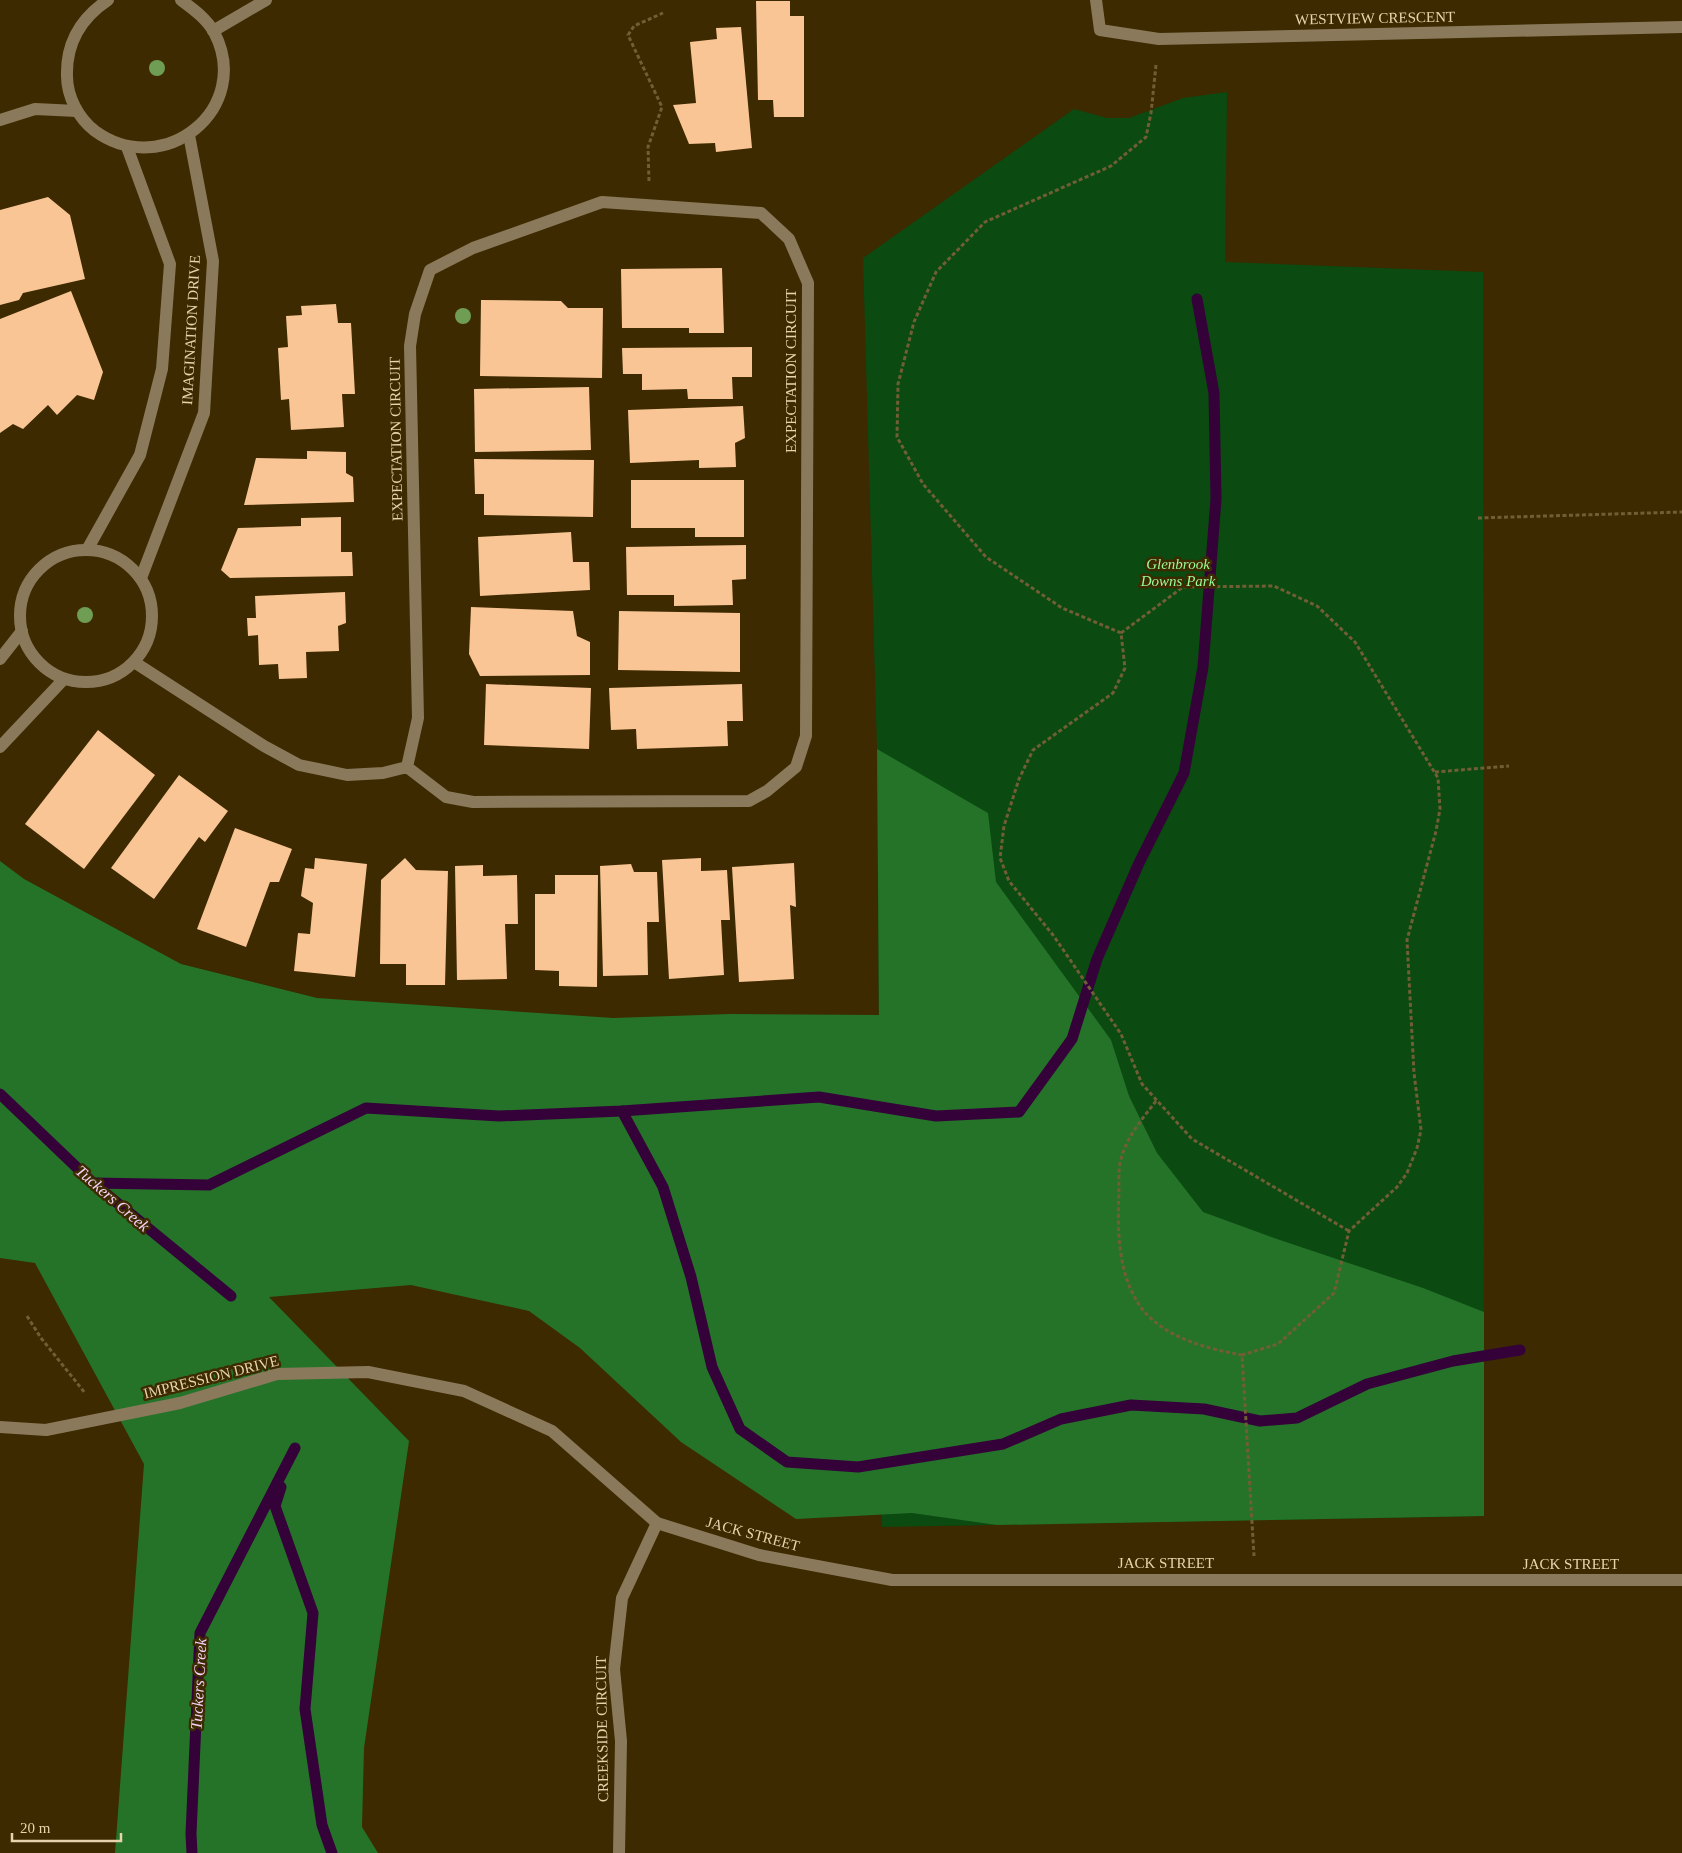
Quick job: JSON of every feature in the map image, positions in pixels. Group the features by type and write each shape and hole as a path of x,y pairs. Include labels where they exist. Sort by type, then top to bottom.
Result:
{"street":[{"path":"108,0 91,12 74,33 66,59 67,86 77,111 91,127 107,140 127,147 148,149 170,144 189,135 204,122 215,106 221,88 223,68 220,49 213,31 199,13 181,0"},
{"path":"213,31 266,0"},
{"name":"WESTVIEW CRESCENT","path":"1096,0 1100,30 1159,39 1682,28"},
{"path":"0,120 35,109 77,111"},
{"name":"IMAGINATION DRIVE","path":"141,578 204,413 213,261 189,135"},
{"name":"IMAGINATION DRIVE","path":"87,550 140,455 162,370 170,264 127,147"},
{"name":"EXPECTATION CIRCUIT","path":"602,202 761,213 789,239 808,282 806,736 796,766 767,791 750,801 473,802 446,797 407,767 418,718 410,346 416,314 430,270 473,248 602,202"},
{"path":"87,550 108,553 126,563 141,578 150,598 152,621 147,643 134,662 114,676 90,683 64,679 45,668 31,652 22,631 20,611 25,592 34,574 50,561 68,552 87,550"},
{"path":"0,659 22,631"},
{"path":"134,662 264,746 299,765 347,775 383,773 407,767"},
{"path":"0,747 64,679"},
{"name":"IMPRESSION DRIVE","path":"0,1427 46,1430 63,1427 180,1403 277,1374 368,1372 464,1391 552,1431 657,1523"},
{"name":"JACK STREET","path":"657,1523 758,1555 892,1580 1682,1580"},
{"name":"CREEKSIDE CIRCUIT","path":"619,1853 621,1741 614,1669 622,1598 657,1523"}],"path":[{"path":"649,182 648,146 662,107 628,35 634,26 663,13"},
{"path":"1121,633 1062,608 986,557 923,484 897,437 898,384 914,322 936,272 985,222 1111,166 1146,137 1151,114 1159,39"},
{"path":"1478,518 1682,512"},
{"path":"1121,633 1183,587 1274,586 1317,606 1355,642 1438,778 1440,809 1436,831 1407,940 1414,1074 1421,1130 1413,1156 1402,1180 1349,1231 1334,1293 1278,1344 1242,1355 1209,1349 1162,1326 1143,1309 1128,1281 1121,1256 1118,1222 1121,1158 1135,1128 1156,1100"},
{"path":"1121,633 1125,668 1113,693 1033,750 1020,779 1004,826 1000,858 1009,881 1053,935 1094,991 1122,1034 1142,1084 1192,1139 1349,1231"},
{"path":"1435,772 1509,766"},
{"path":"27,1316 41,1338 85,1393"},
{"path":"1242,1355 1256,1580"}],"green space":[{"name":"Glenbrook Downs Park","path":"1227,92 1225,262 1483,272 1484,1516 882,1527 877,749 863,258 1074,109 1107,118 1129,118 1183,98"},
{"path":"877,749 988,813 996,882 1111,1040 1129,1096 1157,1153 1203,1212 1423,1288 1484,1312 1484,1516 997,1525 912,1513 796,1519 681,1442 580,1348 529,1311 411,1285 269,1297 409,1441 364,1748 362,1827 378,1853 115,1853 144,1464 35,1263 0,1258 0,861 24,879 181,964 317,998 613,1018 730,1014 879,1015"}],"building":[{"path":"756,1 790,1 790,16 804,16 804,117 774,117 773,100 758,100"},
{"path":"741,27 752,148 716,152 715,143 689,144 673,105 696,103 690,42 717,39 716,28"},
{"path":"48,197 70,215 85,279 23,293 19,300 0,305 0,210"},
{"path":"722,268 724,333 689,333 689,328 622,328 621,269"},
{"path":"71,291 103,372 94,400 77,395 57,415 48,405 23,429 13,424 0,433 0,319"},
{"path":"481,300 561,301 568,308 603,308 602,378 480,376"},
{"path":"336,304 338,323 351,323 355,394 342,394 344,427 291,430 289,399 281,400 278,348 288,347 286,316 302,315 301,306"},
{"path":"752,347 752,377 732,377 733,399 688,399 687,389 642,390 642,374 623,374 622,348"},
{"path":"589,387 591,450 475,452 474,389"},
{"path":"743,406 745,438 735,443 736,467 699,468 699,460 630,463 628,410"},
{"path":"307,451 346,452 346,473 353,477 354,502 244,505 256,458 307,459"},
{"path":"474,459 594,460 593,517 484,515 484,494 475,494"},
{"path":"631,480 744,480 744,537 695,537 695,528 631,528"},
{"path":"341,517 341,552 352,552 353,576 230,578 221,570 238,528 301,526 301,518"},
{"path":"571,532 573,562 589,562 590,590 480,596 478,537"},
{"path":"746,545 746,579 732,580 733,605 674,606 674,595 627,595 626,547"},
{"path":"345,592 346,623 338,626 339,651 306,652 307,678 279,679 278,664 259,665 258,635 248,636 247,618 256,618 255,596"},
{"path":"471,607 573,611 577,636 590,642 590,675 480,676 469,654"},
{"path":"619,611 740,613 740,672 618,670"},
{"path":"486,684 591,688 589,749 484,745"},
{"path":"742,684 743,721 727,721 728,746 637,749 636,729 611,730 609,688"},
{"path":"98,730 155,775 84,869 25,824"},
{"path":"179,775 228,811 205,842 199,837 154,899 111,868"},
{"path":"235,828 292,849 279,882 270,882 246,947 197,929"},
{"path":"315,858 367,864 355,977 294,971 298,933 310,934 313,903 301,896 305,868 314,869"},
{"path":"405,858 416,870 448,871 445,985 406,985 406,964 380,964 381,880"},
{"path":"701,858 701,871 727,870 730,920 721,920 724,975 669,979 662,860"},
{"path":"794,863 796,907 790,905 794,979 739,982 732,867"},
{"path":"631,864 634,872 657,872 659,922 647,922 648,975 603,976 600,866"},
{"path":"483,865 483,876 517,875 518,924 505,924 507,979 457,980 455,866"},
{"path":"555,875 598,875 597,987 559,986 559,971 535,970 535,894 555,894"}],"waterway":[{"path":"93,1183 209,1185 366,1108 499,1116 622,1111 819,1097 936,1116 1019,1112 1072,1039 1097,959 1139,863 1184,773 1203,667 1216,499 1214,393 1197,299"},
{"name":"Tuckers Creek","path":"0,1094 93,1183 231,1296"},
{"path":"622,1111 663,1187 691,1277 712,1367 740,1429 787,1462 858,1467 1003,1444 1061,1419 1131,1405 1204,1409 1260,1421 1297,1418 1367,1384 1453,1361 1520,1350"},
{"name":"Tuckers Creek","path":"192,1853 191,1834 200,1633 295,1448"},
{"path":"281,1487 275,1506 313,1613 305,1709 322,1825 332,1853"}]}
